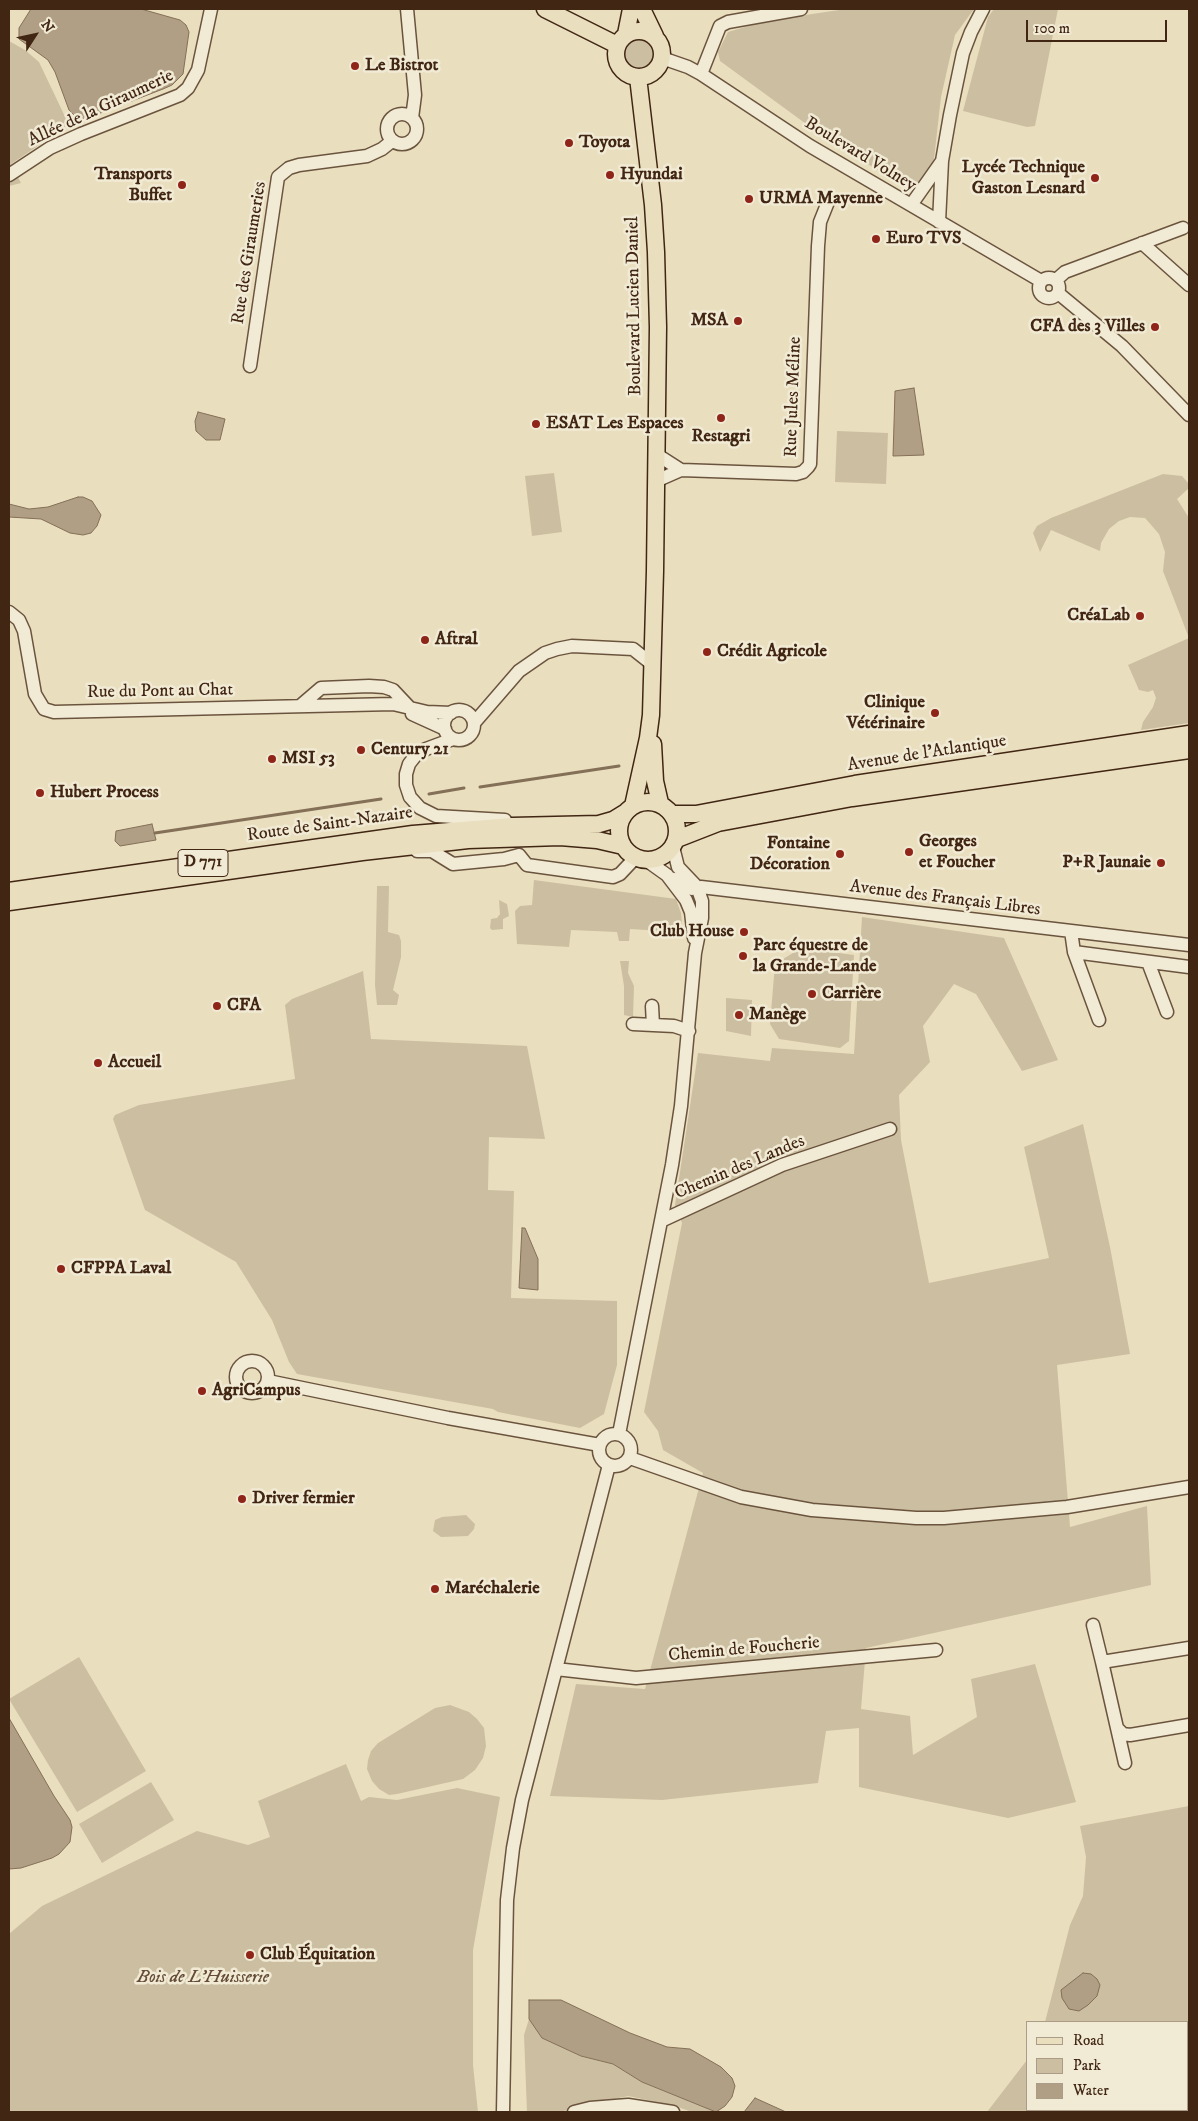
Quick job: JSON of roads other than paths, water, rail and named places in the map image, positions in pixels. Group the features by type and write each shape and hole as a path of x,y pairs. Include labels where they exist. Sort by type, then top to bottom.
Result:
{"main road":[{"path":"545,9 622,39"},
{"path":"631,9 616,52 619,66 624,72 638,77 651,74 660,65 662,58 662,50 642,9"},
{"path":"622,39 638,30 655,36"},
{"name":"Boulevard Lucien Daniel","path":"638,77 656,252 656,481 651,715 655,781 666,809"},
{"name":"Boulevard Lucien Daniel","path":"629,809 648,738 651,715"},
{"name":"Avenue de l'Atlantique","path":"666,809 696,814 855,784 1189,734"},
{"name":"Avenue de l'Atlantique","path":"675,843 718,823 852,798 1189,750"},
{"path":"650,801 666,809 678,830 675,843 662,857 641,858 623,846 619,828 629,809 650,801"},
{"name":"Route de Saint-Nazaire","path":"9,890 413,834 563,824 599,824 613,820 629,809"},
{"name":"Route de Saint-Nazaire","path":"9,902 362,852 468,840 527,836 597,840 623,846"}],"street":[{"name":"Allée de la Giraumerie","path":"9,175 50,148 180,95 188,88 198,70 211,9"},
{"name":"Rue des Giraumeries","path":"250,366 278,177 289,168 298,165 367,156 382,149 392,141 401,145 410,142 416,135 417,126 412,118 415,95 407,9"},
{"path":"702,74 720,26 728,22 800,9"},
{"path":"939,222 942,161 963,53 970,32 983,9"},
{"name":"Boulevard Volney","path":"662,58 688,66 702,74 784,130 1041,281"},
{"path":"392,141 387,133 388,124 394,116 403,114 412,118"},
{"path":"911,205 942,161"},
{"name":"Rue Jules Méline","path":"656,481 681,470 796,474 808,468 810,464 818,246 820,222 828,202"},
{"path":"1056,280 1065,272 1183,228"},
{"path":"1142,243 1189,285"},
{"path":"1047,278 1056,280 1059,286 1058,293 1053,298 1042,296 1038,287 1041,281 1047,278"},
{"path":"1058,293 1122,346 1189,416"},
{"path":"656,454 681,470"},
{"name":"Rue du Pont au Chat","path":"9,612 19,620 24,631 35,694 44,709 54,712 384,705"},
{"path":"384,705 424,718 449,734 466,738 472,734 474,723 519,671 531,661 551,651 572,646 633,649 652,664"},
{"path":"300,706 321,688 369,686 393,690 409,707"},
{"path":"384,705 393,704 426,712 451,713"},
{"path":"449,734 447,717 457,710 468,713 474,723"},
{"path":"449,734 416,755 409,764 406,774 406,785 410,797 420,808 436,816 450,818 563,824"},
{"path":"362,852 432,851 453,864 504,859 519,854 527,836"},
{"path":"620,1434 681,1106 695,953 702,918 702,901 697,887 678,867 675,843"},
{"path":"519,854 527,865 613,877 641,858 657,866 670,878 686,900 691,912 695,953"},
{"name":"Avenue des Français Libres","path":"670,878 678,880 692,889 697,887 1189,945"},
{"path":"1071,931 1074,952 1099,1020"},
{"path":"1074,952 1189,967"},
{"path":"1148,962 1167,1012"},
{"path":"652,1006 653,1025"},
{"path":"633,1024 674,1026 688,1030"},
{"name":"Chemin des Landes","path":"661,1221 782,1165 890,1129"},
{"path":"268,1381 448,1418 600,1445"},
{"path":"620,1434 630,1444 630,1458 623,1464 609,1465 602,1459 600,1445 602,1440 610,1435 620,1434"},
{"path":"630,1458 741,1497 812,1510 907,1517 944,1518 1051,1509 1189,1487"},
{"path":"503,2112 507,1900 513,1848 522,1800 609,1465"},
{"path":"1093,1625 1125,1764"},
{"path":"1102,1662 1189,1648"},
{"name":"Chemin de Foucherie","path":"556,1669 636,1678 936,1650"},
{"path":"1117,1728 1123,1734 1130,1735 1189,1725"},
{"path":"574,2112 590,2108 628,2105 673,2112"}],"water":[{"path":"31,9 141,9 180,20 186,25 189,32 183,74 172,85 163,89 90,117 83,119 76,117 69,110 55,72 48,60 19,39 19,28"},
{"path":"914,388 924,455 893,456 895,391"},
{"path":"198,412 225,419 220,440 206,440 196,431 195,421"},
{"path":"78,497 92,501 101,515 97,526 91,533 83,535 70,533 41,519 9,517 9,504 29,509 48,507"},
{"path":"152,824 156,840 120,846 115,841 116,831"},
{"path":"522,1228 525,1228 538,1259 538,1290 519,1288"},
{"path":"9,1718 70,1820 72,1827 70,1842 59,1854 21,1868 9,1869"},
{"path":"1083,1973 1091,1974 1097,1979 1100,1985 1097,1996 1079,2011 1069,2009 1062,1998 1061,1990"},
{"path":"529,2000 561,2000 630,2033 667,2047 690,2049 721,2067 732,2078 735,2086 732,2097 725,2106 716,2112 642,2082 613,2064 581,2056 542,2038 529,2019"},
{"path":"755,2098 786,2112 744,2112"}],"waterway":[{"path":"480,787 619,766"},
{"path":"429,794 464,788"},
{"path":"155,833 381,799"}],"place":[{"name":"Le Bistrot","path":"355,66"},
{"name":"Toyota","path":"569,143"},
{"name":"Hyundai","path":"610,175"},
{"name":"Lycée Technique Gaston Lesnard","path":"1095,178"},
{"name":"Transports Buffet","path":"182,185"},
{"name":"URMA Mayenne","path":"749,199"},
{"name":"Euro TVS","path":"876,239"},
{"name":"MSA","path":"738,321"},
{"name":"CFA des 3 Villes","path":"1155,327"},
{"name":"Restagri","path":"721,418"},
{"name":"ESAT Les Espaces","path":"536,424"},
{"name":"CréaLab","path":"1140,616"},
{"name":"Aftral","path":"425,640"},
{"name":"Crédit Agricole","path":"707,652"},
{"name":"Clinique Vétérinaire","path":"935,713"},
{"name":"Century 21","path":"361,750"},
{"name":"MSI 53","path":"272,759"},
{"name":"Hubert Process","path":"40,793"},
{"name":"Georges et Foucher","path":"909,852"},
{"name":"Fontaine Décoration","path":"840,854"},
{"name":"P+R Jaunaie","path":"1161,863"},
{"name":"Club House","path":"744,932"},
{"name":"Parc équestre de la Grande-Lande","path":"743,956"},
{"name":"Carrière","path":"812,994"},
{"name":"CFA","path":"217,1006"},
{"name":"Manège","path":"739,1015"},
{"name":"Accueil","path":"98,1063"},
{"name":"CFPPA Laval","path":"61,1269"},
{"name":"AgriCampus","path":"202,1391"},
{"name":"Driver fermier","path":"242,1499"},
{"name":"Maréchalerie","path":"435,1589"},
{"name":"Club Équitation","path":"250,1955"}],"park label":[{"name":"Bois de L'Huisserie","path":"203,1978"}]}
